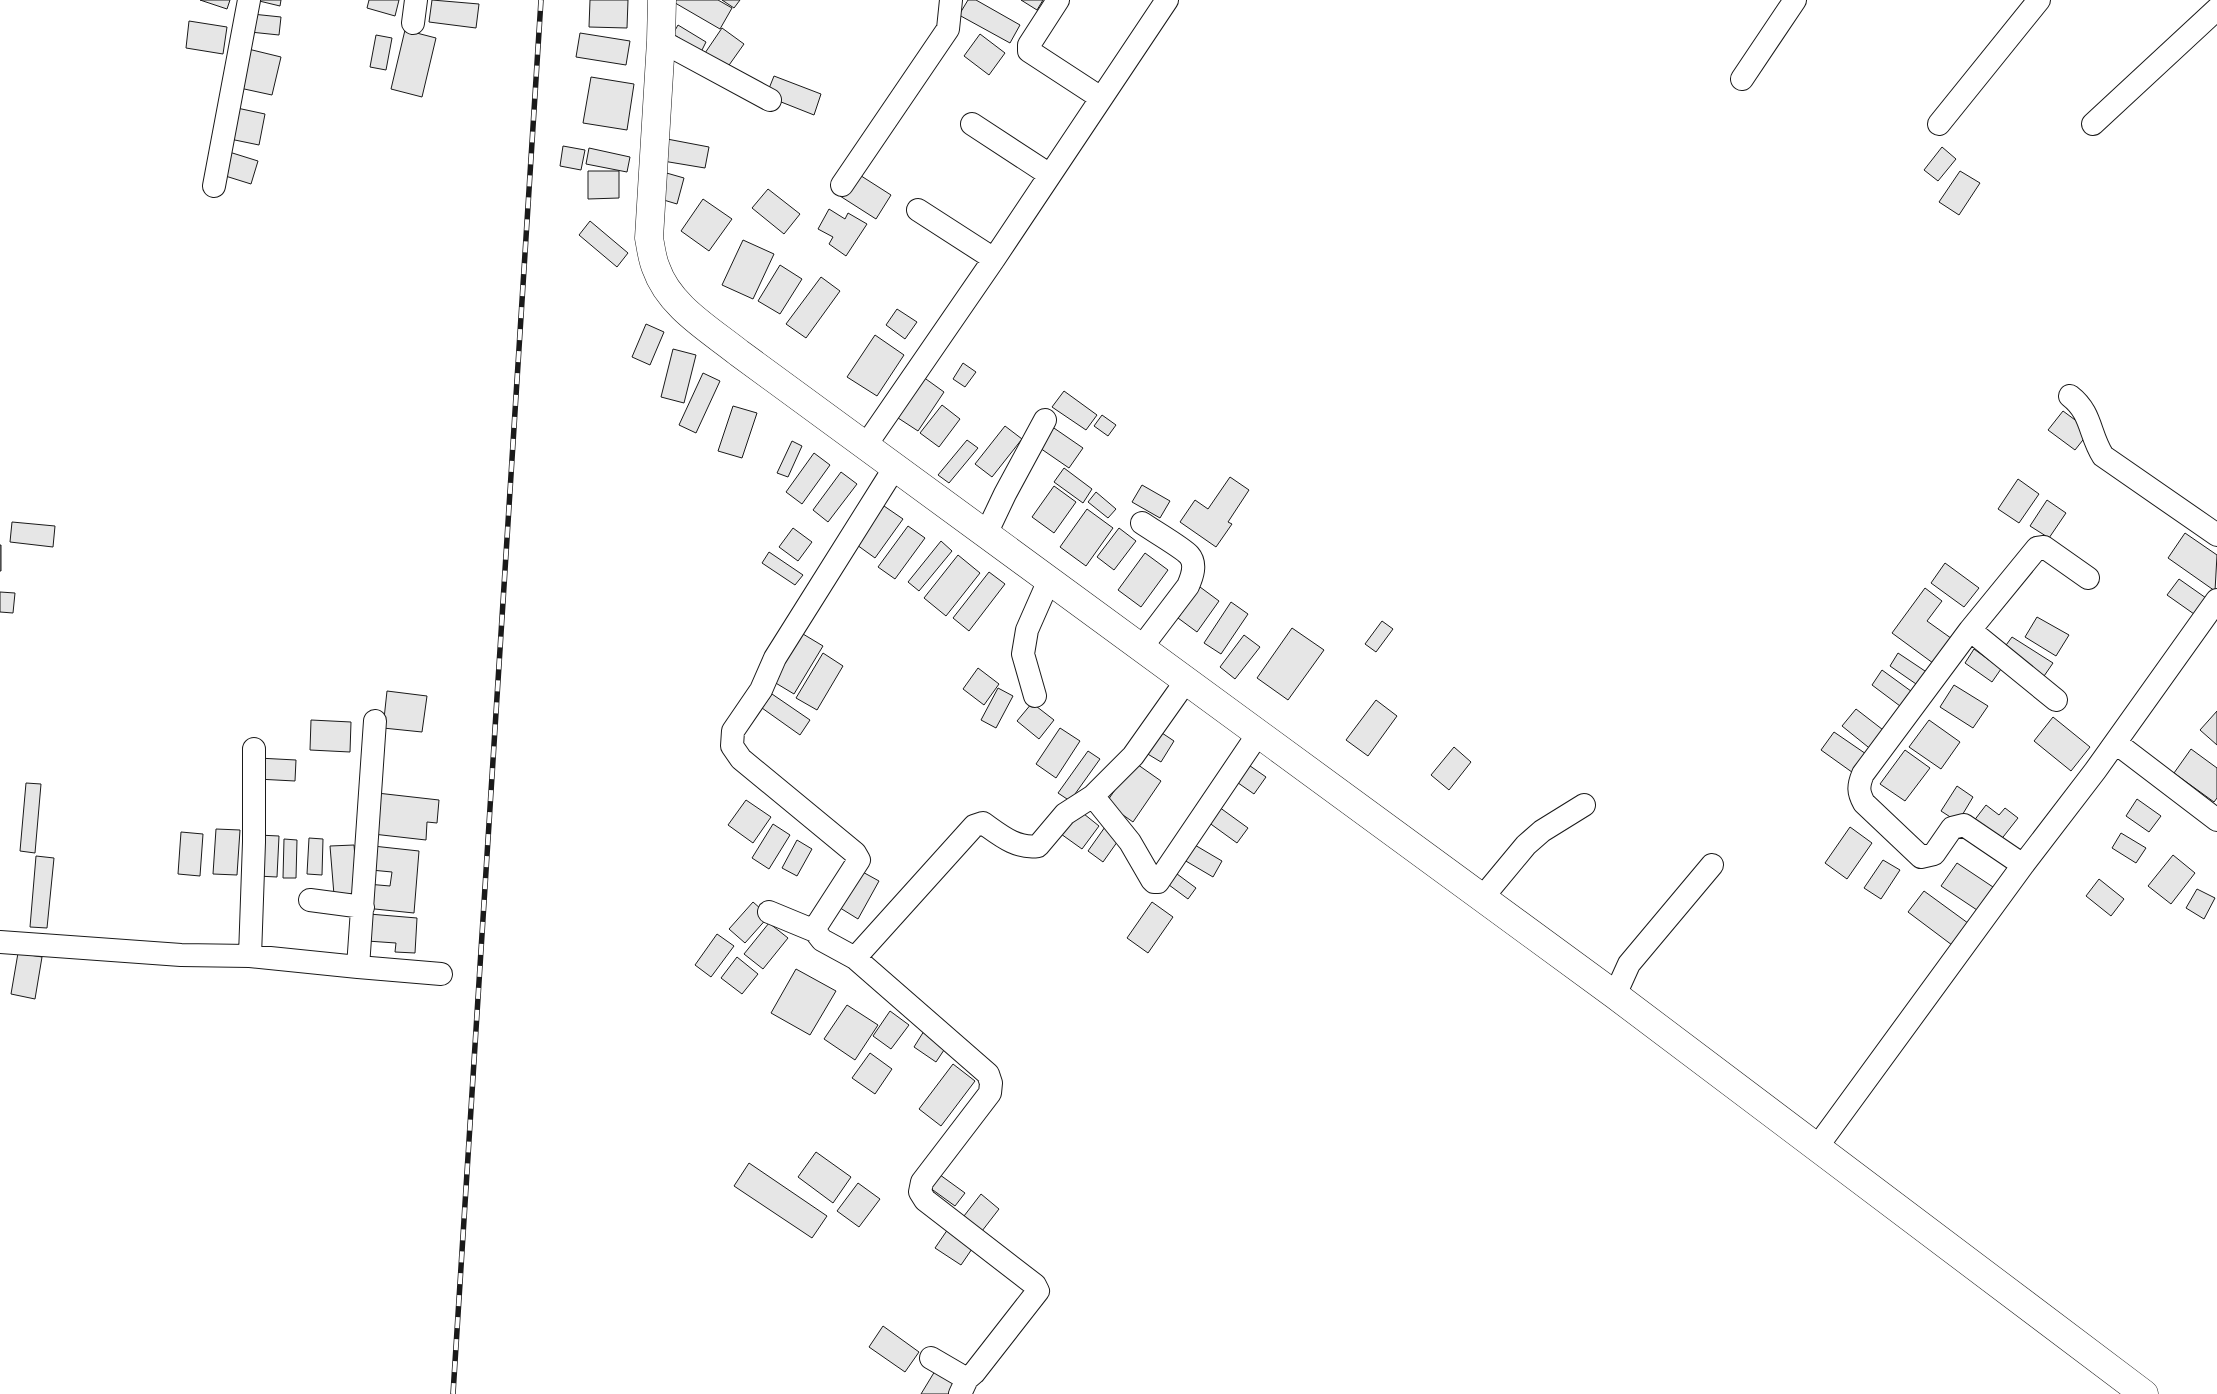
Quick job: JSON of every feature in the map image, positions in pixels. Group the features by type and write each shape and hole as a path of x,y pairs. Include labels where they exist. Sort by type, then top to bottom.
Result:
{"main road":[{"path":"662,0 662,40 648,238 656,269 672,297 695,319 1614,995 2144,1394"}],"street":[{"path":"214,186 249,0"},
{"path":"413,23 416,0"},
{"path":"842,185 948,28 951,0"},
{"path":"1058,0 1029,45 1030,51 1102,98"},
{"path":"866,445 1167,0"},
{"path":"1742,80 1795,0"},
{"path":"1939,124 2040,0"},
{"path":"2093,124 2217,10"},
{"path":"662,40 770,100"},
{"path":"972,124 1050,175"},
{"path":"918,210 994,258"},
{"path":"2070,396 2081,405 2089,418 2095,443 2104,456 2217,535"},
{"path":"986,534 1005,494 1045,420"},
{"path":"815,931 859,860 855,853 740,759 732,746 733,731 761,690 775,658 895,467"},
{"path":"1141,648 1188,586 1193,576 1190,556 1142,524"},
{"path":"2023,865 1964,825 1952,828 1934,854 1921,857 1864,803 1858,793 1859,783 1863,774 1970,630 2037,548 2044,546 2088,578"},
{"path":"1035,696 1023,654 1027,630 1049,580"},
{"path":"1817,1147 2023,865 2116,743 2217,600"},
{"path":"1970,630 2056,700"},
{"path":"855,958 974,826 983,823 1010,842 1029,847 1038,846 1065,814 1093,796 1133,756 1186,681"},
{"path":"358,967 375,722"},
{"path":"1093,796 1130,842 1152,880 1158,882 1258,734"},
{"path":"2116,743 2217,820"},
{"path":"250,956 254,842 254,749"},
{"path":"1482,898 1526,845 1542,831 1584,805"},
{"path":"1614,995 1629,964 1712,865"},
{"path":"310,900 363,907"},
{"path":"769,912 815,931 822,940 855,958 988,1074 991,1083 990,1093 922,1182 920,1192 933,1206 1036,1285 1038,1291 964,1386 931,1358"},
{"path":"0,942 181,955 250,956 441,974"}],"building":[{"path":"200,0 230,0 227,9"},
{"path":"255,0 281,0 280,6"},
{"path":"369,0 399,0 395,16 367,8"},
{"path":"432,0 479,4 476,28 429,22"},
{"path":"590,0 628,0 627,28 589,27"},
{"path":"670,0 718,0 732,8 720,29"},
{"path":"722,0 740,0 734,8"},
{"path":"968,0 976,0 1020,25 1010,43 959,15"},
{"path":"1021,0 1043,0 1037,10"},
{"path":"252,14 281,17 279,35 250,32"},
{"path":"189,21 227,27 223,54 186,48"},
{"path":"678,25 706,42 701,52 673,34"},
{"path":"722,28 744,44 727,68 705,53"},
{"path":"405,30 436,38 422,97 391,89"},
{"path":"580,33 630,41 626,65 576,57"},
{"path":"980,34 1005,53 989,75 964,56"},
{"path":"376,35 392,38 386,70 370,67"},
{"path":"244,48 281,57 272,95 235,87"},
{"path":"774,76 821,94 814,115 766,96"},
{"path":"591,77 634,84 627,130 583,123"},
{"path":"237,108 265,114 259,145 230,139"},
{"path":"667,139 709,147 705,168 663,161"},
{"path":"563,146 585,150 581,170 560,166"},
{"path":"1942,147 1956,159 1938,181 1924,170"},
{"path":"589,148 630,157 627,172 586,164"},
{"path":"226,151 258,161 251,184 219,174"},
{"path":"588,171 619,171 619,198 588,199"},
{"path":"1960,171 1980,183 1959,215 1939,202"},
{"path":"663,172 684,178 677,204 657,198"},
{"path":"855,172 891,195 876,219 840,196"},
{"path":"768,189 800,214 784,234 752,208"},
{"path":"703,199 732,219 709,251 681,231"},
{"path":"829,209 845,219 848,213 867,224 846,256 829,244 833,237 818,229"},
{"path":"590,221 628,253 617,267 579,235"},
{"path":"743,240 774,254 753,299 722,285"},
{"path":"780,265 802,279 780,314 758,301"},
{"path":"821,277 840,291 806,338 786,324"},
{"path":"897,309 917,322 905,339 886,325"},
{"path":"646,324 664,332 650,365 632,357"},
{"path":"875,335 904,355 877,396 847,377"},
{"path":"673,349 696,355 684,403 661,397"},
{"path":"963,363 976,372 965,387 953,379"},
{"path":"703,373 720,381 696,433 679,425"},
{"path":"919,374 944,392 918,431 892,414"},
{"path":"1064,391 1097,415 1086,430 1052,407"},
{"path":"942,405 960,419 939,447 920,433"},
{"path":"733,406 757,413 742,458 718,451"},
{"path":"2063,411 2090,431 2075,450 2048,430"},
{"path":"1102,415 1116,425 1108,436 1094,426"},
{"path":"1005,426 1022,439 992,477 975,464"},
{"path":"1051,426 1083,448 1069,468 1037,446"},
{"path":"967,440 978,448 949,483 938,475"},
{"path":"792,441 802,446 788,477 777,473"},
{"path":"814,453 830,465 802,504 786,492"},
{"path":"1064,468 1092,489 1083,503 1054,482"},
{"path":"841,472 857,484 828,522 813,510"},
{"path":"1230,477 1249,490 1228,522 1232,524 1216,547 1180,522 1195,500 1208,509"},
{"path":"2018,479 2039,494 2019,523 1998,509"},
{"path":"1142,485 1170,501 1160,518 1132,502"},
{"path":"1054,486 1076,502 1054,533 1032,517"},
{"path":"1096,492 1116,509 1108,518 1088,502"},
{"path":"2047,500 2066,513 2049,538 2030,526"},
{"path":"884,506 903,519 875,558 857,545"},
{"path":"1087,509 1113,528 1086,566 1060,547"},
{"path":"12,522 55,526 53,547 10,542"},
{"path":"908,526 925,538 895,579 878,567"},
{"path":"793,528 812,542 798,561 779,547"},
{"path":"1119,528 1136,541 1114,570 1097,557"},
{"path":"2185,533 2217,555 2215,591 2168,558"},
{"path":"941,541 952,551 919,591 908,582"},
{"path":"1,545 1,571 0,571"},
{"path":"769,552 803,575 795,585 762,563"},
{"path":"1145,553 1168,570 1141,607 1118,590"},
{"path":"958,555 980,573 946,616 924,598"},
{"path":"1945,563 1979,588 1964,607 1931,583"},
{"path":"989,572 1005,584 969,631 953,618"},
{"path":"2179,579 2206,598 2194,614 2167,595"},
{"path":"1200,587 1219,601 1197,632 1178,618"},
{"path":"1925,588 1942,601 1927,621 1955,641 1937,666 1892,633"},
{"path":"0,592 15,593 13,613 0,612"},
{"path":"1231,602 1248,614 1221,654 1204,643"},
{"path":"2037,617 2069,635 2056,656 2025,637"},
{"path":"1382,621 1393,629 1376,652 1365,644"},
{"path":"1292,628 1324,650 1288,700 1257,678"},
{"path":"798,631 823,646 794,694 769,679"},
{"path":"1244,635 1260,647 1235,679 1220,667"},
{"path":"2012,637 2053,663 2042,679 2001,652"},
{"path":"1974,649 2001,669 1992,682 1965,663"},
{"path":"823,653 843,666 817,710 796,698"},
{"path":"1898,653 1928,673 1919,686 1890,666"},
{"path":"978,668 999,684 984,705 963,689"},
{"path":"1882,670 1915,694 1904,709 1872,685"},
{"path":"1954,685 1988,706 1973,728 1940,707"},
{"path":"998,688 1013,696 996,728 981,720"},
{"path":"387,691 427,696 422,732 383,728"},
{"path":"772,694 810,720 800,735 762,708"},
{"path":"1376,700 1397,716 1368,756 1346,740"},
{"path":"1032,703 1054,720 1039,739 1017,721"},
{"path":"1856,709 1887,733 1873,751 1842,726"},
{"path":"2217,711 2217,745 2200,730"},
{"path":"2053,717 2090,747 2071,771 2034,741"},
{"path":"311,720 351,722 350,752 310,750"},
{"path":"1929,720 1960,742 1941,769 1909,747"},
{"path":"1060,728 1080,741 1056,778 1036,764"},
{"path":"1159,731 1174,741 1161,762 1146,753"},
{"path":"1834,732 1869,756 1856,775 1821,750"},
{"path":"1454,747 1471,762 1449,790 1431,775"},
{"path":"2191,749 2217,768 2217,798 2214,802 2174,773"},
{"path":"1905,750 1930,768 1905,801 1880,784"},
{"path":"1088,751 1100,759 1070,801 1058,793"},
{"path":"258,758 296,760 295,781 257,779"},
{"path":"1243,761 1266,777 1254,794 1231,778"},
{"path":"1134,762 1161,781 1133,822 1106,803"},
{"path":"26,783 41,784 35,853 20,851"},
{"path":"1957,786 1973,797 1958,822 1941,811"},
{"path":"377,793 439,800 437,823 427,822 426,840 373,834"},
{"path":"2137,799 2161,816 2149,832 2126,816"},
{"path":"746,800 771,817 753,843 728,825"},
{"path":"1986,805 1999,815 2005,808 2018,818 1996,846 1970,826"},
{"path":"1219,807 1248,828 1237,843 1208,822"},
{"path":"1079,810 1099,826 1082,849 1061,834"},
{"path":"773,824 790,835 769,869 752,858"},
{"path":"1105,827 1120,838 1103,862 1088,851"},
{"path":"1850,827 1872,843 1847,879 1825,863"},
{"path":"216,829 240,830 237,875 213,874"},
{"path":"181,832 203,834 200,876 178,874"},
{"path":"2121,833 2146,848 2136,863 2112,848"},
{"path":"258,835 279,836 277,877 257,876"},
{"path":"309,838 323,839 322,875 307,874"},
{"path":"284,839 297,840 296,878 283,878"},
{"path":"797,840 812,849 797,876 782,868"},
{"path":"1188,841 1222,861 1213,877 1179,857"},
{"path":"354,845 358,893 334,895 330,846"},
{"path":"373,846 419,851 414,913 365,908 367,884 390,886 392,872 371,870"},
{"path":"2173,855 2195,873 2171,904 2148,886"},
{"path":"36,856 54,858 47,928 30,927"},
{"path":"1883,860 1900,870 1881,899 1864,888"},
{"path":"1957,863 1993,887 1977,910 1941,886"},
{"path":"859,870 879,881 858,919 837,906"},
{"path":"1173,871 1196,888 1188,899 1165,882"},
{"path":"2099,879 2124,899 2111,916 2086,896"},
{"path":"2197,889 2215,898 2204,919 2186,908"},
{"path":"1924,891 1972,926 1956,948 1908,912"},
{"path":"753,902 769,916 745,943 729,929"},
{"path":"1152,902 1173,917 1148,953 1127,938"},
{"path":"369,914 417,918 415,953 395,952 396,943 367,941"},
{"path":"769,923 788,938 763,969 744,954"},
{"path":"717,934 734,946 711,977 695,965"},
{"path":"18,953 42,957 35,999 11,994"},
{"path":"737,957 758,974 742,994 721,978"},
{"path":"796,969 836,991 810,1035 771,1013"},
{"path":"847,1005 878,1025 855,1060 824,1039"},
{"path":"890,1011 909,1025 891,1049 873,1036"},
{"path":"924,1031 946,1047 936,1062 914,1047"},
{"path":"870,1053 892,1069 875,1094 852,1078"},
{"path":"953,1064 975,1081 941,1126 919,1109"},
{"path":"816,1152 851,1177 833,1203 798,1177"},
{"path":"749,1163 827,1216 812,1238 734,1186"},
{"path":"936,1172 965,1193 955,1206 926,1185"},
{"path":"858,1183 880,1199 859,1227 837,1211"},
{"path":"981,1194 999,1209 982,1231 964,1216"},
{"path":"948,1229 974,1246 961,1265 935,1248"},
{"path":"883,1326 919,1352 905,1372 869,1347"},
{"path":"938,1366 958,1379 949,1394 921,1394"}],"railway":[{"path":"453,1394 541,0"}]}
